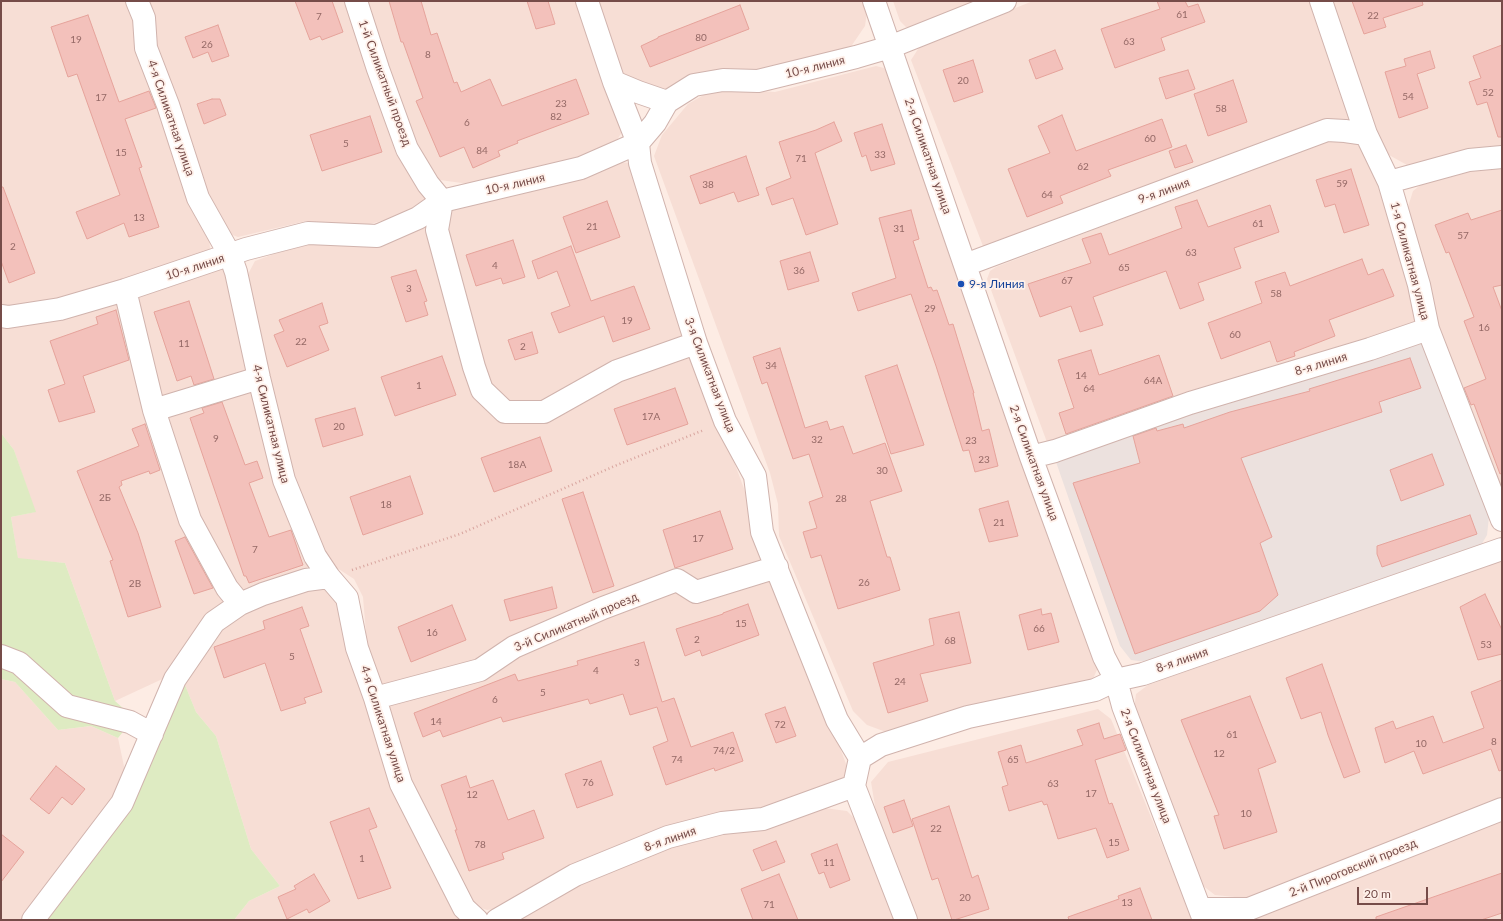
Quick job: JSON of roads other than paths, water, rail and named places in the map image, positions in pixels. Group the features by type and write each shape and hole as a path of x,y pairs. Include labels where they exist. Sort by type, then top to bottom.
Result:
{"street":[{"name":"4-я Силикатная улица","path":"138,1 144,18 146,48 168,105 198,198 230,255 236,272 259,378 284,480 315,556 329,577 347,598 357,648 375,698 401,784 464,908 477,920"},
{"name":"1-й Силикатный проезд","path":"356,1 378,69 407,149 428,184 442,201"},
{"name":"3-я Силикатная улица","path":"587,1 614,82 638,143 640,162 696,343 725,421 755,476 762,532 837,720 860,758"},
{"name":"2-я Силикатная улица","path":"874,1 1031,457 1104,657 1116,680 1123,706 1202,914"},
{"name":"10-я линия","path":"1,316 8,317 60,309 124,290 246,249 308,233 377,236 418,218 442,201 581,168 638,143 655,123 667,102 694,85 723,80 758,81 890,47 1005,1"},
{"name":"1-я Силикатная улица","path":"1320,1 1366,134 1389,182 1419,285 1428,329 1502,520"},
{"path":"614,82 667,102"},
{"name":"9-я линия","path":"965,265 1327,130 1366,134"},
{"path":"1389,182 1469,160 1502,157"},
{"path":"442,201 437,230 474,367 482,390 505,412 544,412 617,371 696,343"},
{"path":"124,290 154,410 190,520 227,588 240,604"},
{"name":"8-я линия","path":"1031,457 1054,451 1190,404 1370,349 1428,329"},
{"path":"154,410 259,378"},
{"name":"8-я линия","path":"860,758 881,745 968,717 1095,690 1116,680 1143,674 1502,549"},
{"name":"3-й Силикатный проезд","path":"375,698 480,670 514,648 603,608 677,580 696,592 777,568"},
{"path":"32,920 122,804 175,679 214,622 240,604 263,594 306,580 329,577"},
{"path":"1,656 19,663 67,706 130,722 152,734"},
{"path":"860,758 854,786 906,920"},
{"name":"8-я линия","path":"497,920 575,875 668,837 722,823 763,819 854,786"},
{"name":"2-й Пироговский проезд","path":"1202,914 1249,909 1502,809"}],"place":[{"name":"9-я Линия","path":"961,284"}]}
